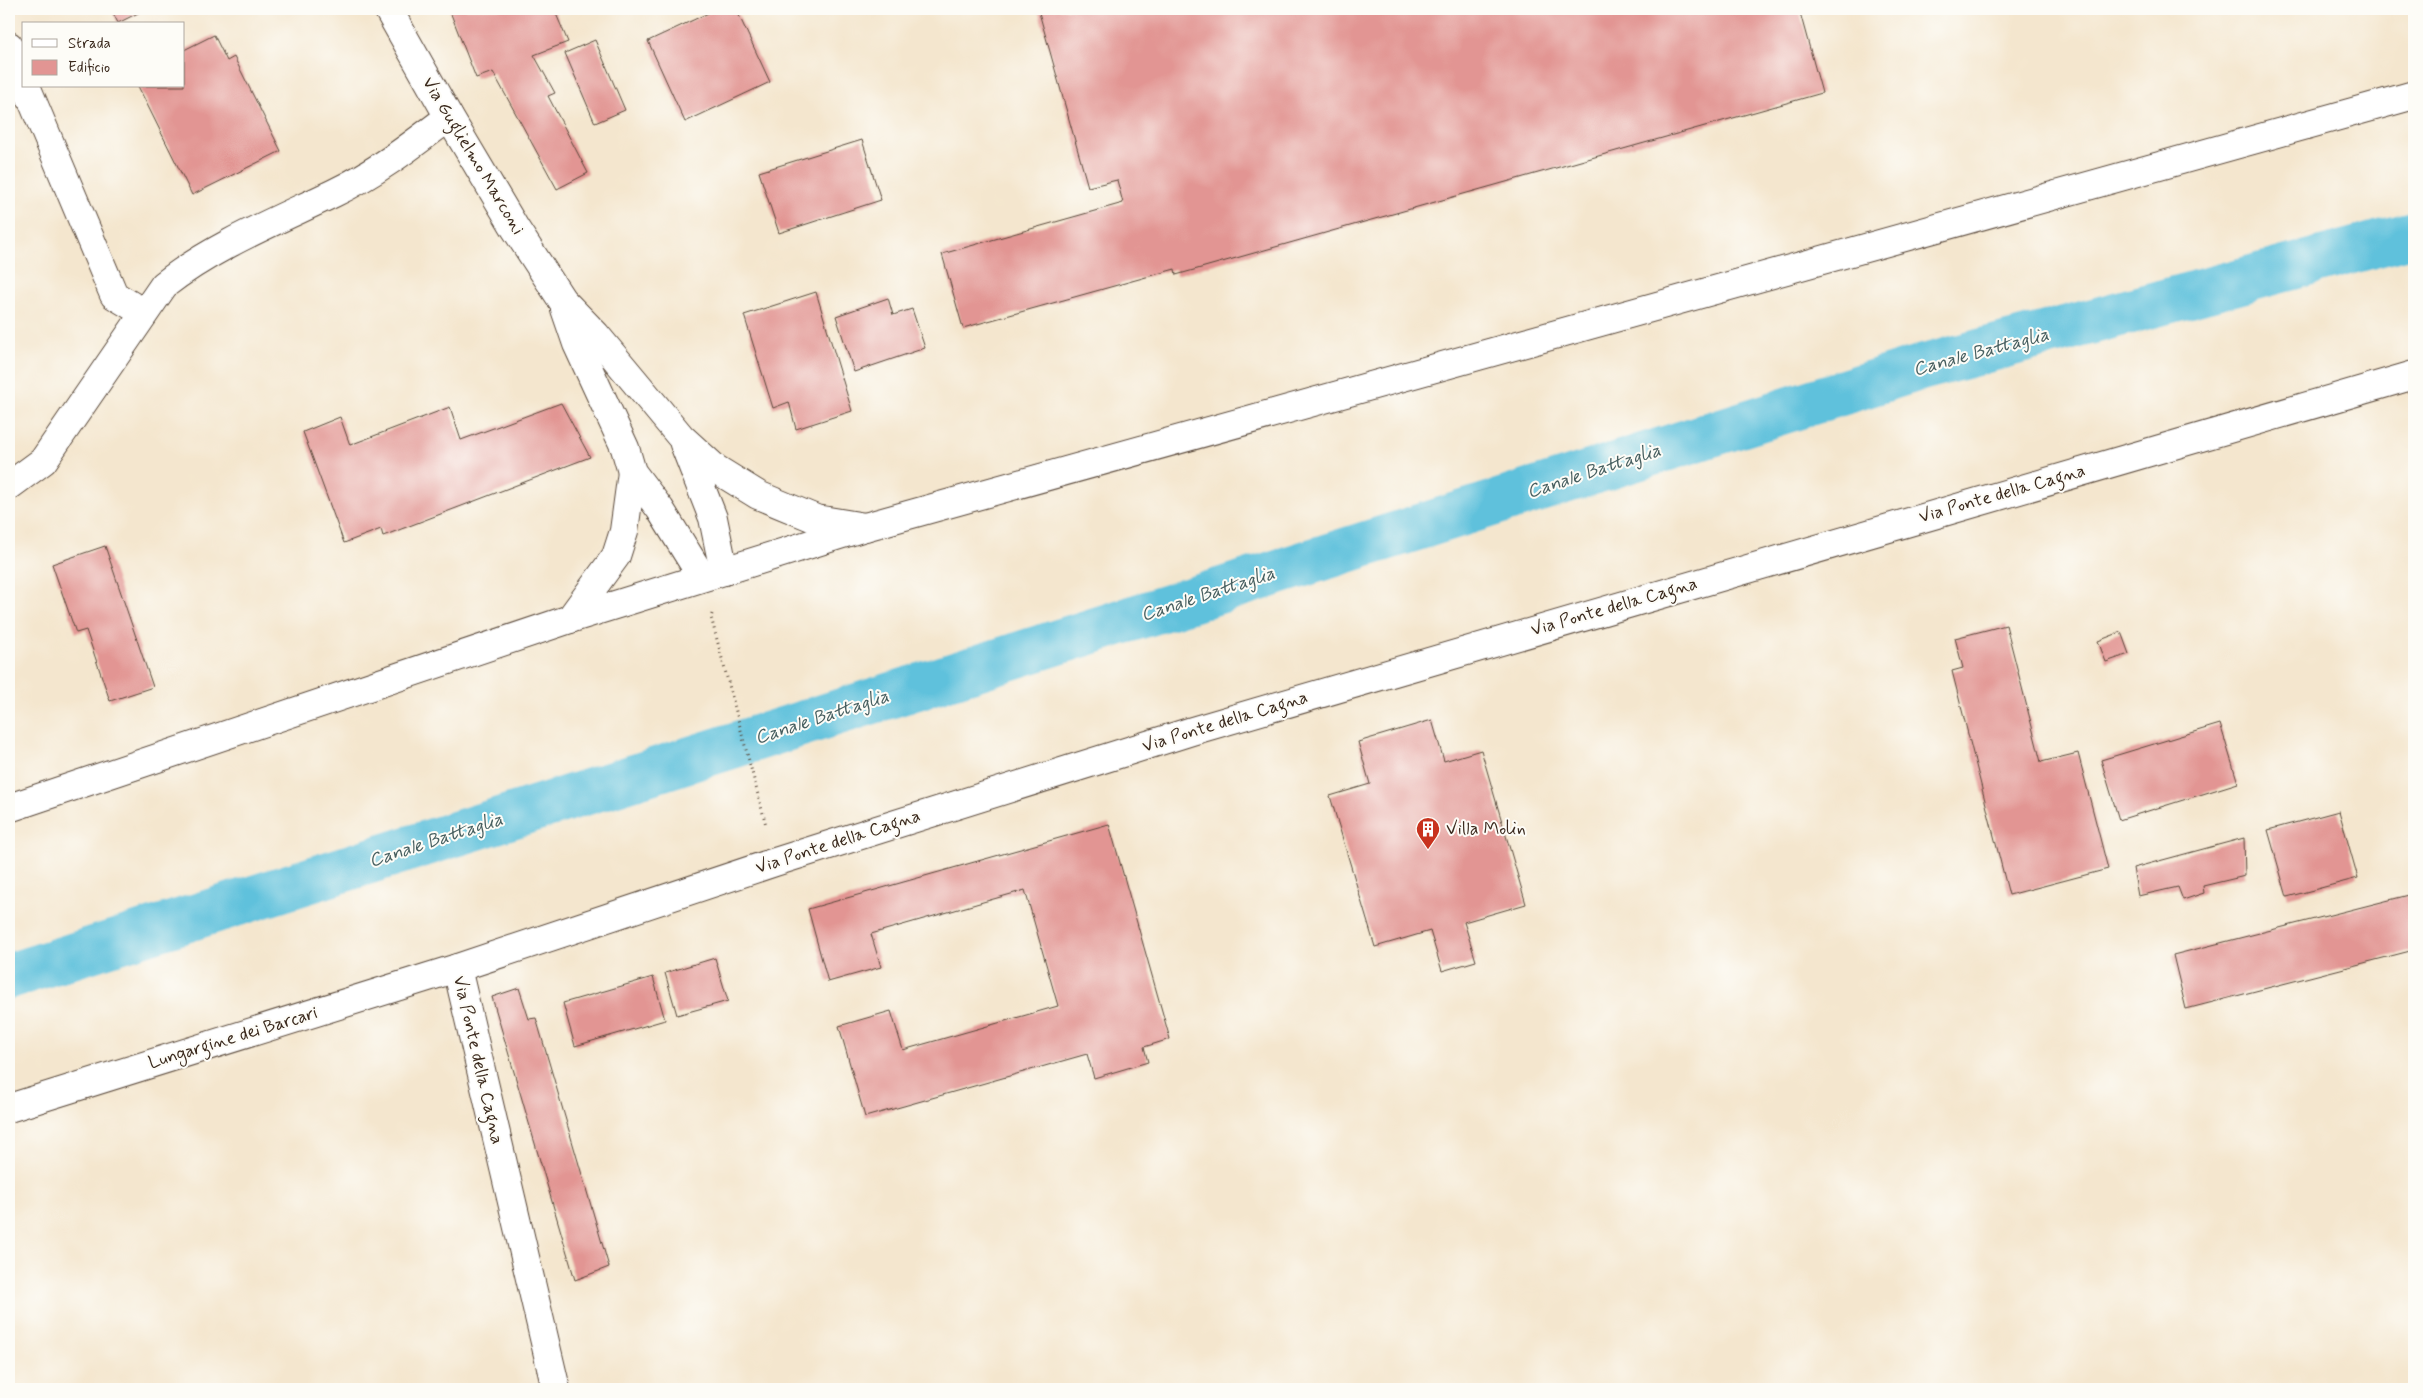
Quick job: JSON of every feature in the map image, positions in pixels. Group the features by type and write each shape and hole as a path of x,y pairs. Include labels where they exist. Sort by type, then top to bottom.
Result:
{"street":[{"name":"Via Guglielmo Marconi","path":"388,9 515,228 562,300 596,335 681,437 716,469 758,495 816,519 865,527"},
{"path":"9,46 22,76"},
{"path":"27,88 114,295 144,313"},
{"path":"9,808 570,619 865,527 2414,96"},
{"path":"9,486 43,461 164,285 190,264 375,170 449,117"},
{"name":"Via Guglielmo Marconi","path":"562,300 577,344 625,448 632,472 713,574"},
{"name":"Via Ponte della Cagna","path":"556,1389 458,968 776,862 1192,731 2414,375"},
{"name":"Via Guglielmo Marconi","path":"681,437 713,518 713,574"},
{"name":"Via Guglielmo Marconi","path":"570,619 616,556 624,531 632,472"},
{"name":"Lungargine dei Barcari","path":"9,1108 458,968"}],"path":[{"path":"711,617 766,824"}],"building":[{"path":"111,9 146,9 120,22 118,22"},
{"path":"449,9 554,9 568,42 534,55 555,93 548,96 588,173 557,189 493,72 476,78"},
{"path":"717,9 736,9 770,82 685,122 648,41"},
{"path":"1038,9 1799,9 1822,93 1176,275 1175,269 963,328 942,254 1123,203 1117,180 1088,187"},
{"path":"214,35 227,61 234,57 281,151 192,195 139,88 185,88 185,50"},
{"path":"595,40 625,110 595,123 565,53"},
{"path":"862,140 881,200 779,233 759,172"},
{"path":"816,292 852,411 796,429 789,402 773,408 744,315"},
{"path":"888,298 893,315 912,309 925,348 854,372 836,316"},
{"path":"561,403 590,457 383,536 381,529 344,543 303,432 340,417 350,445 450,407 461,440"},
{"path":"105,546 153,687 110,701 86,630 76,633 52,564"},
{"path":"2006,625 2041,762 2078,753 2108,869 2009,895 1952,671 1963,668 1955,638"},
{"path":"2121,632 2129,654 2106,662 2098,641"},
{"name":"Villa Molin","path":"1432,720 1444,761 1481,750 1526,904 1464,922 1476,961 1442,971 1430,931 1375,947 1330,796 1370,784 1358,742"},
{"path":"2220,724 2238,783 2119,820 2101,760"},
{"path":"2339,811 2358,878 2287,897 2268,830"},
{"path":"1109,824 1170,1039 1144,1047 1148,1062 1094,1078 1087,1054 865,1117 839,1026 891,1011 903,1050 1058,1006 1025,890 871,934 881,967 828,982 808,909"},
{"path":"2244,838 2245,876 2203,886 2204,893 2183,900 2178,887 2138,896 2133,868"},
{"path":"2409,895 2414,914 2414,950 2186,1009 2173,955"},
{"path":"715,958 728,1001 677,1015 665,973"},
{"path":"653,977 665,1020 575,1046 563,1003"},
{"path":"519,988 529,1019 536,1018 609,1267 575,1280 492,997"}],"waterway":[{"name":"Canale Battaglia","path":"9,976 1913,370 2414,234"}],"place":[{"name":"Villa Molin","path":"1428,850"}]}
